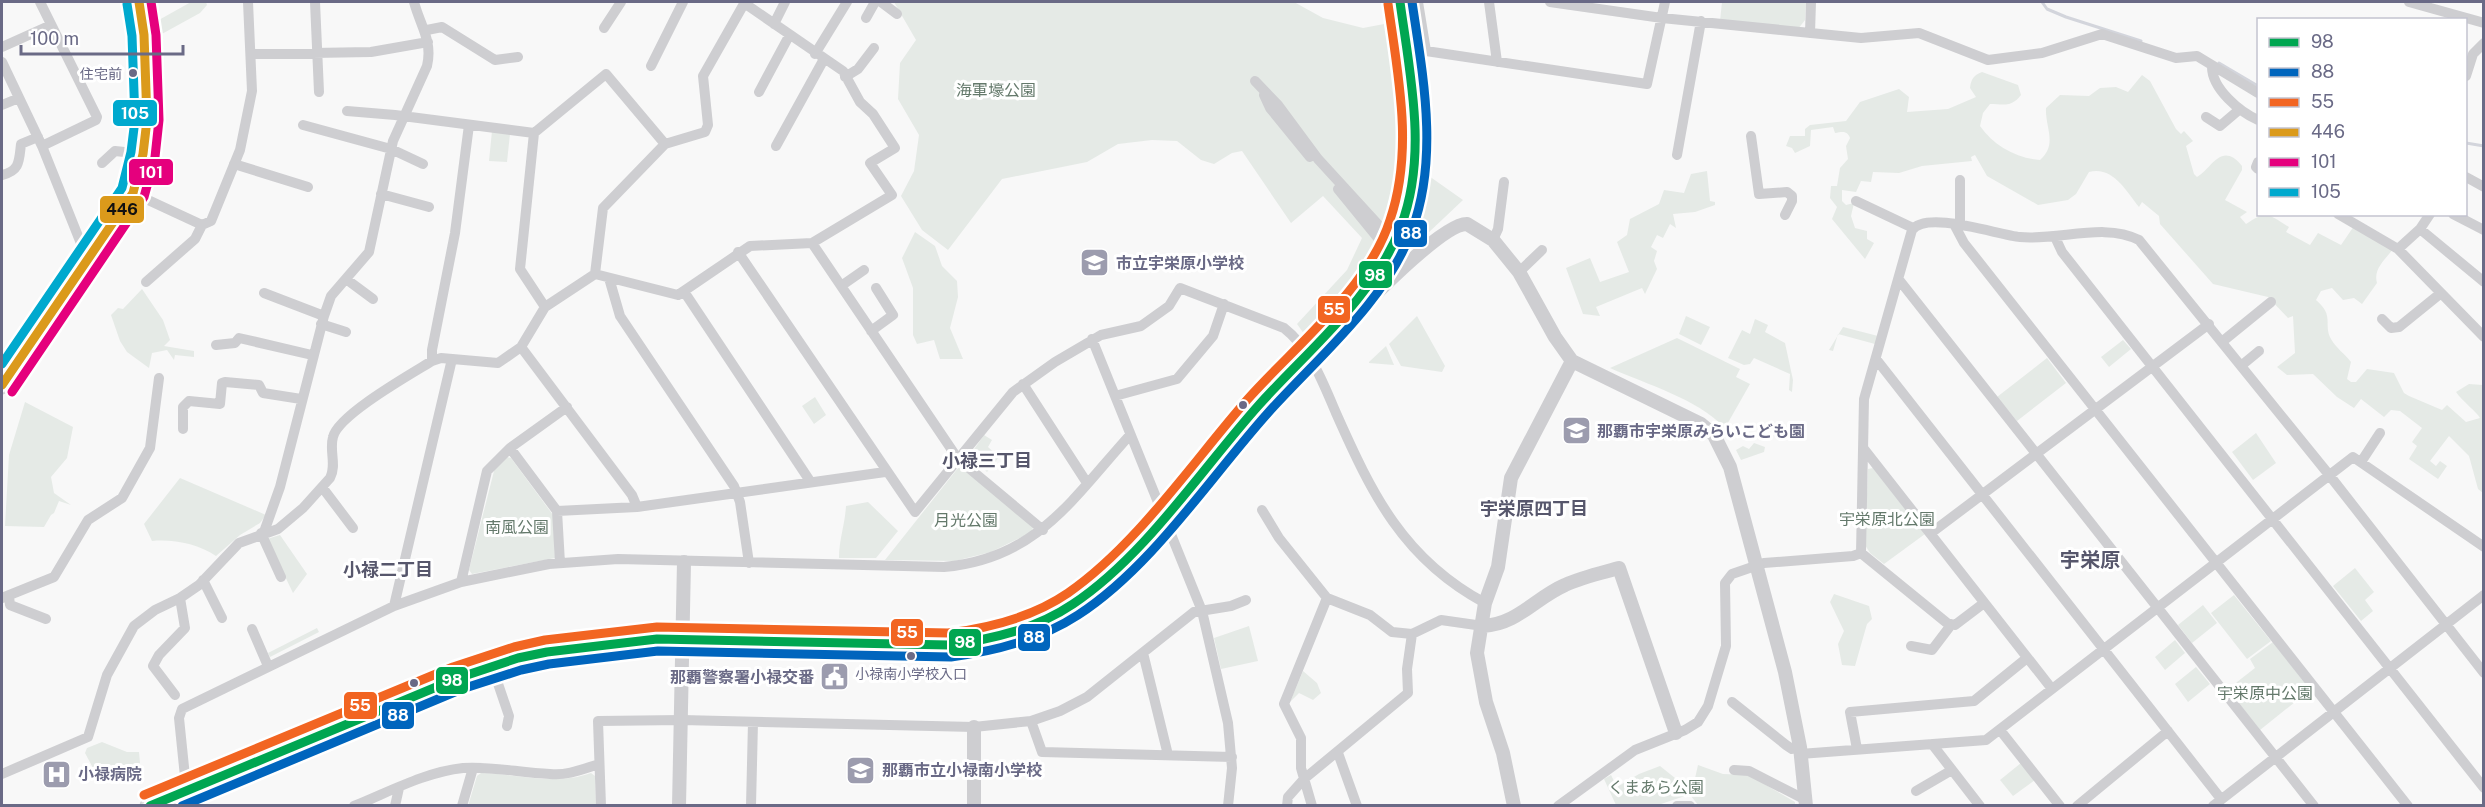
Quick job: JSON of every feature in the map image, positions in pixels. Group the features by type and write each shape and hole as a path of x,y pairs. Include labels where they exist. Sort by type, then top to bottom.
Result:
{"main road":[{"path":"2,384 133,193 143,154 147,120 144,35 139,2"},
{"path":"1400,2 1412,90 1416,150"},
{"path":"149,806 188,797 492,666 518,658 583,646 631,641 683,640 931,646 987,640 1043,621 1087,594 1118,567 1294,365"}],"street":[{"path":"2,175 11,173 19,165 21,144 40,142 96,120 97,117 40,2"},
{"path":"146,282 195,239 202,225 211,221 234,164 243,136 252,91 248,2"},
{"path":"315,2 319,92"},
{"path":"281,577 263,533 280,487 312,355 331,296 369,252 391,149 430,54 427,36 418,18 414,2 405,2"},
{"path":"604,28 621,2"},
{"path":"651,66 682,2"},
{"path":"2,774 88,737 107,675 134,626 155,610 180,598 203,580 239,543 263,533 272,532 285,524 322,487 333,472 333,435 343,419 432,361 452,359 498,363 520,347 545,308 568,290 595,274 678,295 685,293 738,252 750,246 813,243 892,195 870,163 895,148 873,114 860,102 843,71 789,36 744,2 703,76 708,125 705,132 665,144 603,208 595,274"},
{"path":"774,24 785,2"},
{"path":"776,146 847,2"},
{"path":"866,18 876,2"},
{"path":"881,2 897,14"},
{"path":"1418,2 1426,51 1647,84 1665,2"},
{"path":"1489,2 1497,62"},
{"path":"1550,2 1662,18 1860,38 1919,33 1988,60 2042,53 2102,34 2176,58 2197,56 2257,92"},
{"path":"1810,33 1811,2"},
{"path":"2409,2 2466,18"},
{"path":"2467,18 2484,23"},
{"path":"1677,155 1701,21"},
{"path":"2,47 51,25"},
{"path":"251,54 371,52 427,36 442,27 495,60 518,57"},
{"path":"759,92 789,36"},
{"path":"2467,73 2473,54 2484,43"},
{"path":"845,77 858,69 874,48"},
{"path":"2,62 40,142 82,246 91,257"},
{"path":"2212,67 2212,77 2240,109 2257,119"},
{"path":"545,308 520,269 534,133 606,74 665,144"},
{"path":"1255,81 1270,108 1296,141 1378,237 1403,259"},
{"path":"2,105 19,98"},
{"path":"2206,117 2220,126 2240,109"},
{"path":"347,111 405,116 534,133"},
{"path":"303,125 391,149 423,164"},
{"path":"432,361 432,350 455,233 469,125"},
{"path":"1750,136 1760,194 1787,192 1792,196 1785,215"},
{"path":"102,163 115,151 143,154"},
{"path":"234,164 308,187"},
{"path":"2467,178 2484,187"},
{"path":"1960,180 1958,226 1964,243 2408,806"},
{"path":"1493,240 1498,229 1504,182"},
{"path":"133,193 202,225"},
{"path":"381,195 429,207"},
{"path":"1856,201 1913,228 1925,223 1958,226 2020,237 2124,232 2139,240 2223,341 2484,673"},
{"path":"2341,216 2398,249 2484,337"},
{"path":"2398,249 2420,229 2429,216"},
{"path":"2457,216 2484,230"},
{"path":"1311,358 1403,259 1449,229 1460,224 1474,226 1493,240 1519,272 1555,337 1572,361 1701,424 1714,435 1730,467 1785,672 1800,751 1806,803"},
{"path":"1861,553 1864,399 1900,281 1913,228"},
{"path":"2420,229 2484,282"},
{"path":"2055,237 2062,252 2484,788"},
{"path":"813,243 958,459 1043,530"},
{"path":"1519,272 1542,250"},
{"path":"738,252 885,472 915,512 1004,401 1023,384 1092,339 1142,326 1169,306 1180,288 1284,328 1311,358 1365,478 1383,510 1406,541 1425,560 1459,587 1485,603"},
{"path":"841,286 864,270"},
{"path":"609,278 620,316 737,492 749,563"},
{"path":"346,279 374,299"},
{"path":"1900,281 2314,806"},
{"path":"872,330 893,315 876,288"},
{"path":"264,293 346,332"},
{"path":"685,293 810,481"},
{"path":"2382,318 2391,328 2398,327 2440,293"},
{"path":"2223,341 2271,302"},
{"path":"1115,396 1177,379 1213,336 1224,304"},
{"path":"1931,533 2209,324"},
{"path":"216,345 235,343 239,338 312,355"},
{"path":"1092,339 1202,611 1228,723 1232,757 1228,806"},
{"path":"520,347 632,495 637,507"},
{"path":"2242,365 2259,351"},
{"path":"394,606 452,359"},
{"path":"1876,359 2168,731 2217,802 2484,595"},
{"path":"1514,806 1503,753 1486,702 1478,653 1485,603 1498,567 1511,478 1572,361"},
{"path":"46,619 10,605 5,597 54,577 88,520 122,498 150,448 159,378"},
{"path":"183,429 183,407 189,401 220,404 222,383 225,382 259,385 263,393 301,399"},
{"path":"1023,384 1088,483"},
{"path":"462,582 487,471 510,448 567,407"},
{"path":"2361,462 2380,433"},
{"path":"188,797 180,718 182,709 394,606 462,582 560,563 618,559 954,566 994,557 1024,544 1043,530 1065,510 1130,435"},
{"path":"510,448 556,511 560,563"},
{"path":"1864,449 2052,689"},
{"path":"1732,702 1786,745 1800,751 1986,740 2353,457 2484,547"},
{"path":"556,511 637,507 885,472"},
{"path":"322,487 353,528"},
{"path":"1262,510 1279,538 1326,598 1370,615 1392,632 1412,634 1441,620 1497,626 1513,620 1564,585 1619,568 1676,733"},
{"path":"1558,806 1635,750 1698,722 1708,706 1726,646 1725,582 1732,574 1756,564 1853,556 1861,553"},
{"path":"1861,553 1951,625"},
{"path":"679,806 684,562"},
{"path":"203,580 222,618"},
{"path":"175,695 153,666 159,655 185,628 180,598"},
{"path":"1312,806 1301,768 1301,738 1284,704 1326,598"},
{"path":"601,806 598,721 682,720 974,727 1031,721 1087,697 1194,612 1231,606 1246,600"},
{"path":"1911,646 1932,650 1951,625 1984,603"},
{"path":"252,629 268,666"},
{"path":"1287,806 1288,797 1304,779 1408,693 1407,669 1412,634"},
{"path":"1143,653 1168,755"},
{"path":"1857,749 1850,712 1974,701 2027,658"},
{"path":"492,666 509,716 507,726"},
{"path":"1031,721 1042,752 1232,757"},
{"path":"751,806 753,722"},
{"path":"974,727 974,806"},
{"path":"2000,730 2060,806"},
{"path":"2077,806 2168,731"},
{"path":"1932,744 1980,806"},
{"path":"1338,753 1358,806"},
{"path":"354,806 399,789 425,776 473,768 499,767 551,775 599,765"},
{"path":"462,806 473,768"},
{"path":"1734,770 1749,771 1806,803"},
{"path":"1916,791 1952,770"},
{"path":"395,806 399,789"},
{"path":"1677,806 1690,806"}],"green space":[{"path":"191,2 206,2 207,5 200,13 160,35 157,21"},
{"name":"海軍壕公園","path":"894,2 1294,2 1323,18 1363,28 1416,18 1421,56 1395,62 1401,109 1399,144 1424,147 1429,176 1463,200 1316,339 1307,338 1297,324 1347,270 1362,238 1323,196 1291,223 1242,151 1232,153 1214,164 1201,160 1177,141 1152,140 1118,144 1087,162 1002,179 948,250 922,230 901,196 914,171 919,135 898,99 900,63 916,40"},
{"path":"1722,2 1806,2 1805,20 1798,29 1720,21"},
{"path":"1982,72 2018,85 2021,95 2014,102 1990,104 1983,113 1980,126 2006,150 2022,157 2040,160 2050,142 2046,108 2060,95 2089,96 2100,88 2116,87 2128,92 2142,75 2150,81 2176,129 2181,134 2184,131 2193,141 2186,146 2194,174 2197,177 2222,156 2235,159 2242,166 2225,200 2247,212 2240,217 2246,224 2261,216 2270,216 2289,227 2286,232 2310,245 2318,233 2341,245 2354,226 2393,249 2380,265 2376,278 2377,283 2362,304 2354,298 2343,300 2332,288 2321,291 2316,300 2327,315 2331,339 2351,362 2347,379 2351,382 2356,382 2367,369 2394,373 2404,393 2442,410 2447,405 2466,422 2480,418 2456,392 2469,384 2483,385 2483,493 2478,489 2469,456 2449,436 2430,461 2436,466 2440,461 2447,466 2438,479 2409,459 2417,446 2412,442 2422,428 2400,411 2391,410 2384,417 2361,399 2354,408 2337,397 2313,374 2287,375 2277,367 2295,353 2293,316 2288,318 2268,297 2213,284 2160,224 2159,216 2142,202 2139,207 2118,181 2105,173 2089,172 2076,194 2068,200 2038,205 1987,176 1975,155 1971,157 1972,161 1922,166 1899,173 1873,172 1871,182 1861,181 1856,192 1842,190 1842,201 1846,205 1854,203 1851,216 1855,228 1867,231 1867,239 1874,243 1865,259 1832,219 1837,207 1830,198 1831,186 1837,186 1840,168 1848,159 1846,146 1849,135 1844,132 1835,133 1833,127 1811,130 1810,146 1795,153 1792,148 1786,146 1790,136 1805,136 1805,129 1810,125 1846,121 1860,102 1899,89 1909,97 1907,112 1948,109 1976,97 1970,85 1977,74"},
{"path":"492,131 510,134 507,162 489,161"},
{"path":"1707,171 1710,201 1715,202 1715,205 1695,212 1673,214 1676,228 1670,224 1663,238 1657,235 1651,247 1657,251 1654,261 1657,269 1645,294 1642,288 1596,307 1600,316 1583,314 1566,268 1590,258 1600,282 1629,272 1617,242 1627,235 1630,219 1659,204 1664,190 1684,193 1691,174"},
{"path":"915,232 935,246 942,266 957,281 958,297 950,328 963,359 940,359 934,340 917,344 913,335 913,288 902,258"},
{"path":"142,289 163,320 170,340 164,346 194,351 194,357 175,355 174,360 167,350 152,353 149,368 127,352 120,341 111,315 118,308 123,309"},
{"path":"1417,316 1445,366 1442,372 1401,366 1389,344"},
{"path":"1686,316 1710,327 1701,345 1679,334"},
{"path":"1755,319 1768,325 1765,332 1785,343 1793,380 1792,392 1789,390 1790,374 1754,358 1750,364 1744,365 1728,358 1742,330 1750,334"},
{"path":"1843,327 1878,336 1875,344 1839,334"},
{"path":"1837,336 1833,351 1829,350"},
{"path":"1677,338 1740,369 1736,377 1750,384 1725,428 1686,400 1610,368"},
{"path":"2123,340 2131,349 2109,367 2101,357"},
{"path":"1386,346 1394,365 1369,363 1369,362"},
{"path":"2047,358 2066,383 2017,421 1997,397"},
{"path":"815,397 826,415 814,424 802,406"},
{"path":"25,402 73,427 67,458 51,477 54,493 71,505 59,501 44,527 5,526 9,455"},
{"path":"2256,433 2276,463 2253,480 2232,452"},
{"path":"984,435 992,440 988,447 999,457 987,472 970,455"},
{"path":"1754,443 1765,447 1764,452 1741,460 1736,450 1743,446 1749,449"},
{"name":"南風公園","path":"507,457 511,458 553,515 555,558 472,574 469,570 495,467"},
{"name":"月光公園","path":"958,468 965,469 1033,527 1032,532 991,552 955,561 885,560"},
{"name":"宇栄原北公園","path":"1873,468 1925,534 1884,564 1870,553 1865,545 1868,469"},
{"path":"180,478 266,515 260,523 240,535 216,556 186,543 152,541 144,524"},
{"path":"868,502 898,531 876,558 839,558 846,506"},
{"path":"280,535 307,574 293,593 267,539"},
{"path":"2355,568 2374,592 2365,600 2373,611 2361,621 2333,586"},
{"path":"1834,594 1869,606 1872,619 1867,624 1855,666 1842,665 1838,644 1844,631 1830,602"},
{"path":"2234,595 2271,641 2247,659 2211,613"},
{"path":"2203,605 2217,623 2192,643 2178,625"},
{"path":"1249,626 1258,661 1221,669 1214,638"},
{"path":"317,628 319,632 270,657 268,653"},
{"path":"2175,640 2185,653 2165,670 2155,657"},
{"name":"宇栄原中公園","path":"2273,642 2310,690 2260,730 2228,689 2255,668 2250,659"},
{"path":"2196,667 2210,684 2188,702 2175,684"},
{"path":"1303,671 1317,683 1321,693 1313,700 1299,693 1290,702"},
{"path":"102,742 127,752 139,752 140,763 136,771 111,775 93,768 85,753 87,748"},
{"path":"2021,763 2035,780 2013,796 2000,780"},
{"path":"1698,765 1723,774 1749,775 1795,802 1795,805 1698,805 1691,796"},
{"name":"くまあら公園","path":"1660,766 1685,786 1688,795 1658,805 1616,805 1604,779 1611,775 1617,787 1639,774"},
{"path":"481,773 564,779 591,773 595,776 596,805 468,806 477,776"}],"waterway":[{"path":"2042,2 2047,9 2066,17 2141,41"},
{"path":"2219,63 2257,85"},
{"path":"2467,143 2484,146"}],"tunnel":[{"path":"1294,365 1359,293 1391,245 1411,186 1416,150"}],"transit line":[{"name":"446","path":"2,385 133,193 143,154 147,120 144,35 139,2"},
{"name":"101","path":"12,392 144,197 155,157 159,120 156,35 151,2"},
{"name":"98","path":"150,806 458,678 518,658 547,652 657,639 949,645 1014,632 1059,613 1073,604 1099,585 1148,538 1258,406 1357,300 1389,252 1401,226 1414,171 1412,86 1400,2"},
{"name":"88","path":"182,806 462,689 521,670 549,664 658,651 951,657 1033,638 1078,615 1105,596 1155,548 1245,439 1368,305 1400,257 1412,230 1420,202 1427,145 1424,87 1412,2"},
{"name":"105","path":"2,364 122,188 131,152 135,120 132,36 127,4"},
{"name":"55","path":"144,795 453,667 514,647 545,640 657,627 948,633 1011,620 1040,609 1068,593 1093,574 1140,528 1247,400 1328,316 1365,270 1379,245 1390,220 1397,194 1403,140 1402,112 1388,4"}],"place":[{"name":"住宅前","path":"133,73"},
{"name":"市立宇栄原小学校","path":"1095,263"},
{"name":"那覇市宇栄原みらいこども園","path":"1576,431"},
{"name":"小禄南小学校入口","path":"911,656"},
{"name":"那覇警察署小禄交番","path":"835,677"},
{"name":"那覇市立小禄南小学校","path":"861,770"},
{"name":"小禄病院","path":"57,774"}],"district":[{"name":"小禄三丁目","path":"987,461"},
{"name":"宇栄原四丁目","path":"1534,509"},
{"name":"宇栄原","path":"2090,560"},
{"name":"小禄二丁目","path":"388,570"}]}
